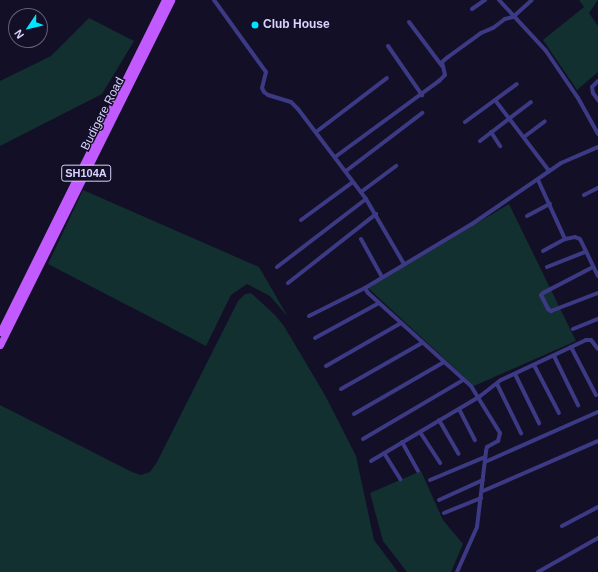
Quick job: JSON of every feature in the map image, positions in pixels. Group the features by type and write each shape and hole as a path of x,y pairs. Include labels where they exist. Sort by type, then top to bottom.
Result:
{"main road":[{"name":"Budigere Road","path":"0,332 165,0"},
{"name":"Budigere Road","path":"0,345 154,39 171,0"}],"street":[{"path":"214,0 266,72 262,88 264,92 268,95 291,102 316,132 366,199 404,264"},
{"path":"472,9 485,0"},
{"path":"499,0 513,17 546,51 578,98 598,134"},
{"path":"335,157 422,95 444,76 442,62 448,57 481,33 493,28 505,19 513,17 531,0"},
{"path":"409,22 444,68"},
{"path":"388,46 422,95"},
{"path":"316,132 387,78"},
{"path":"598,80 592,88 593,93 598,100"},
{"path":"466,122 517,84"},
{"path":"495,100 549,171"},
{"path":"480,141 531,102"},
{"path":"346,171 422,113"},
{"path":"524,137 545,121"},
{"path":"491,132 500,146"},
{"path":"309,316 366,288 472,224 561,163 598,146"},
{"path":"361,192 396,166"},
{"path":"538,180 565,239"},
{"path":"301,220 353,182"},
{"path":"584,195 598,188"},
{"path":"277,268 366,199"},
{"path":"527,216 550,204"},
{"path":"288,283 376,214"},
{"path":"543,251 565,239 577,237 598,276"},
{"path":"361,239 382,277"},
{"path":"547,267 585,252"},
{"path":"593,267 541,295 548,309 551,311 598,293"},
{"path":"366,288 368,293 444,362 479,397 500,433 498,441 487,448 483,491 475,535 457,572"},
{"path":"315,338 379,303"},
{"path":"573,329 598,319"},
{"path":"326,366 401,323"},
{"path":"371,461 515,374 586,340 591,340 598,349"},
{"path":"341,389 422,343"},
{"path":"571,347 596,395"},
{"path":"554,356 578,405"},
{"path":"354,414 444,362"},
{"path":"534,365 559,413"},
{"path":"515,374 539,423"},
{"path":"364,439 463,380"},
{"path":"497,384 521,433"},
{"path":"459,409 475,440"},
{"path":"430,480 485,460 598,412"},
{"path":"439,420 459,454"},
{"path":"420,432 440,462"},
{"path":"483,491 598,441"},
{"path":"402,442 418,471"},
{"path":"384,453 400,478"},
{"path":"439,500 483,480"},
{"path":"444,513 481,498"},
{"path":"562,526 598,507"},
{"path":"538,572 598,538"}],"green space":[{"path":"579,0 598,0 589,13 598,26 598,72 577,90 543,40 584,7"},
{"path":"89,18 134,41 102,94 0,146 0,81 51,56"},
{"path":"83,190 259,267 288,317 270,296 247,284 231,295 206,346 48,264"},
{"path":"509,204 576,341 474,386 368,288"},
{"path":"251,293 275,315 284,326 326,397 356,456 374,540 398,572 0,572 0,405 132,472 141,475 150,472 157,462 238,301 245,294"},
{"path":"421,471 443,520 463,544 451,572 407,572 383,541 370,493"}],"place":[{"name":"Club House","path":"255,25"}]}
